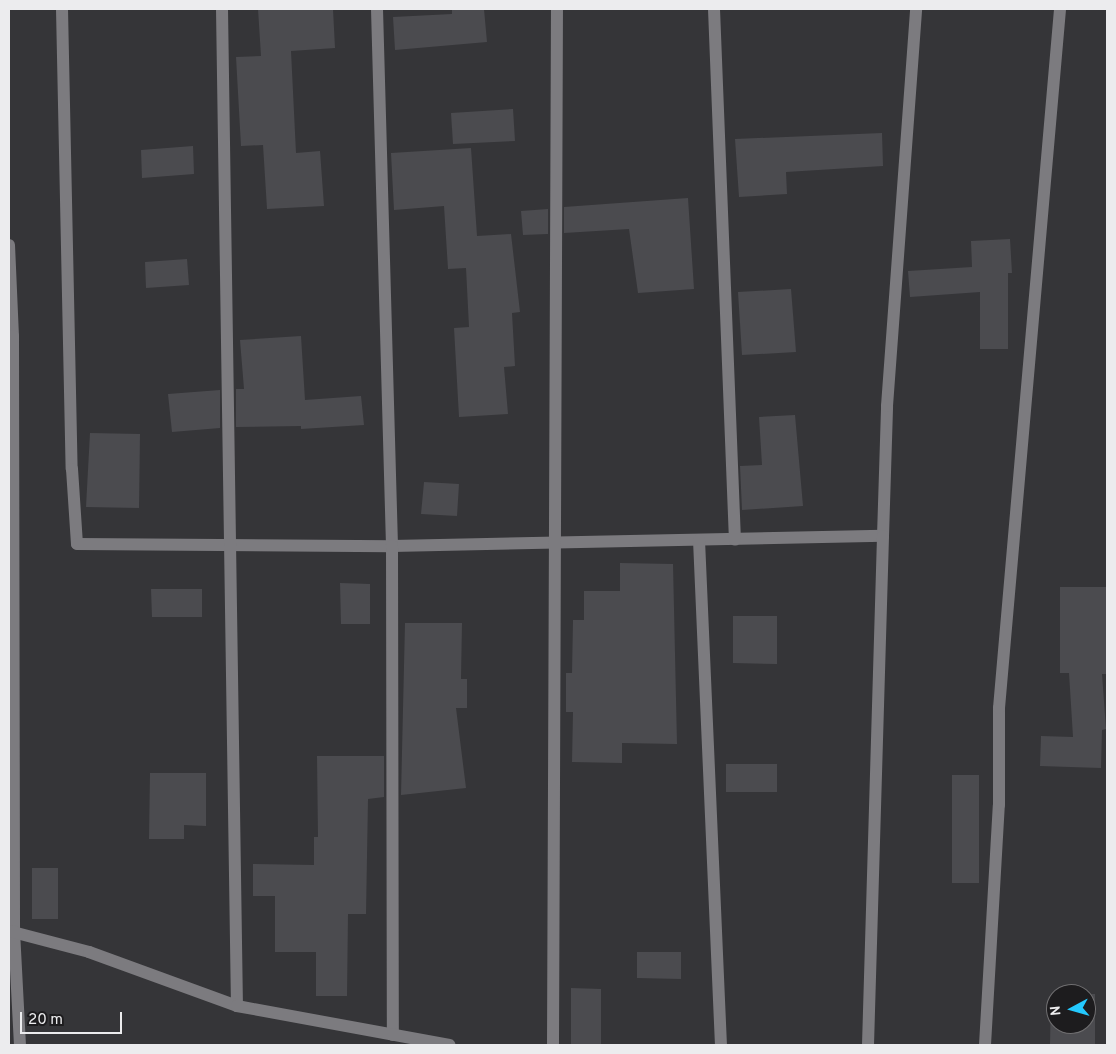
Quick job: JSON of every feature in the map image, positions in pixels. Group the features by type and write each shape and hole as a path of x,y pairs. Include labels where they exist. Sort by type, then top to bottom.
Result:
{"street":[{"path":"62,9 72,469 77,544 392,546 883,536"},
{"path":"222,9 228,544 237,1006"},
{"path":"377,9 392,546 393,1035"},
{"path":"553,1045 556,9"},
{"path":"714,9 735,540"},
{"path":"868,1045 887,406 916,9"},
{"path":"985,1045 999,806 999,708 1060,9"},
{"path":"9,245 11,336 11,931 20,1045"},
{"path":"699,540 721,1045"},
{"path":"11,931 89,952 237,1006 449,1045"}],"building":[{"path":"258,9 333,9 335,48 291,51 296,153 320,151 324,206 267,209 263,145 241,146 236,57 261,56"},
{"path":"452,9 484,9 487,42 395,50 393,17 452,14"},
{"path":"513,109 515,141 453,144 451,113"},
{"path":"882,133 883,166 786,172 787,194 739,197 735,139"},
{"path":"193,146 194,174 142,178 141,150"},
{"path":"471,148 477,236 511,234 520,312 512,313 515,366 504,367 508,414 459,417 454,328 469,327 466,268 448,269 444,206 394,210 391,153"},
{"path":"688,198 694,289 638,293 629,229 564,233 564,207"},
{"path":"548,209 548,234 523,235 521,211"},
{"path":"1010,239 1012,273 1008,273 1008,349 980,349 980,292 910,297 908,271 972,267 971,241"},
{"path":"187,259 189,285 146,288 145,262"},
{"path":"791,289 796,352 742,355 738,292"},
{"path":"301,336 305,400 361,396 364,425 301,429 301,426 236,427 236,389 244,389 240,340"},
{"path":"220,390 220,428 172,432 168,394"},
{"path":"795,415 803,506 742,510 740,466 762,465 759,417"},
{"path":"90,433 140,434 139,508 86,507"},
{"path":"424,482 459,484 457,516 421,514"},
{"path":"620,563 673,564 677,744 622,743 622,763 572,762 573,712 566,712 566,673 572,673 573,620 584,620 584,591 620,591"},
{"path":"340,583 370,584 370,624 341,624"},
{"path":"1060,587 1107,587 1107,674 1102,674 1106,729 1102,730 1101,768 1040,766 1041,736 1073,737 1069,673 1060,673"},
{"path":"151,589 202,589 202,617 152,617"},
{"path":"733,616 777,616 777,664 733,663"},
{"path":"405,623 462,623 461,679 467,679 467,708 456,708 466,788 401,795"},
{"path":"317,756 384,756 384,797 368,799 366,914 348,914 347,996 316,996 316,952 275,952 275,896 253,896 253,864 314,865 314,837 318,837"},
{"path":"726,764 777,764 777,792 726,792"},
{"path":"150,773 206,773 206,826 184,825 184,839 149,839"},
{"path":"952,775 979,775 979,883 952,883"},
{"path":"32,868 58,868 58,919 32,919"},
{"path":"637,952 681,952 681,979 637,978"},
{"path":"571,988 601,989 601,1045 571,1045"},
{"path":"1050,1034 1095,1034 1095,1045 1050,1045"}]}
